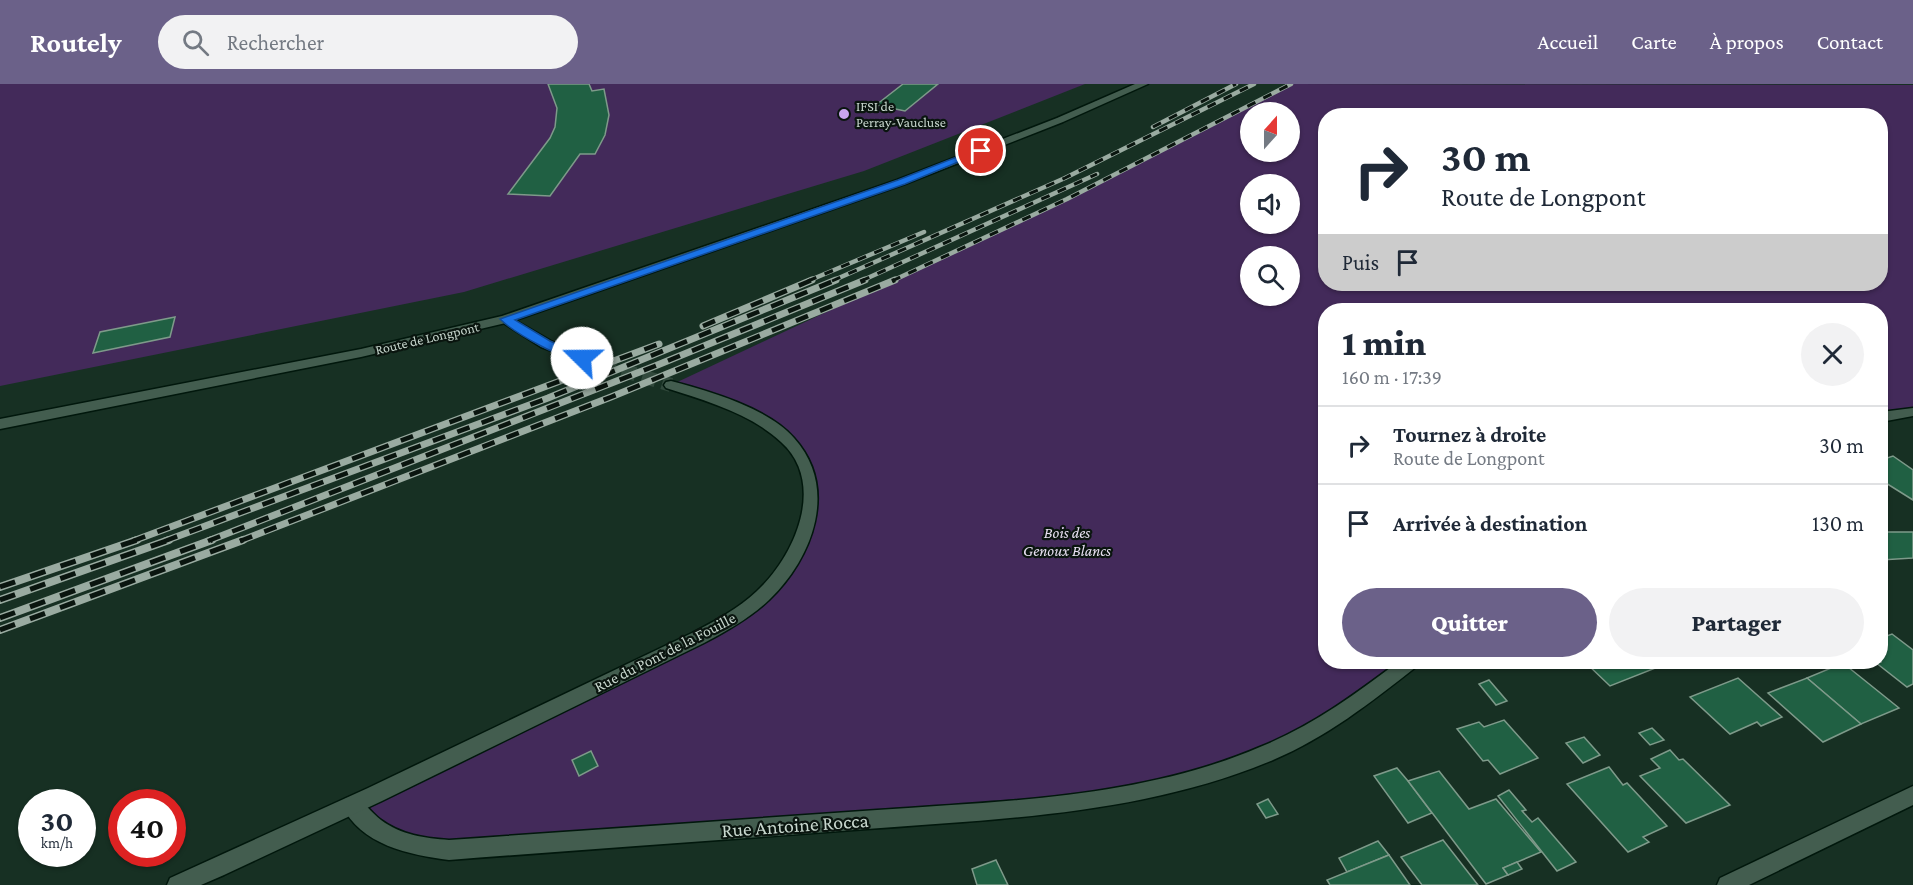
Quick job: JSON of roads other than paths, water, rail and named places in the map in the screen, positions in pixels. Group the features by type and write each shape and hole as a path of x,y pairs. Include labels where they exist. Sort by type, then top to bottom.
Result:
{"street":[{"name":"Route de Longpont","path":"0,424 384,348 506,319 901,182 1060,120 1143,84"},
{"path":"506,319 546,344 582,358"},
{"name":"Rue du Pont de la Fouille","path":"352,805 724,624 762,597 783,573 798,548 811,504 811,484 804,460 782,433 763,420 742,409 670,385"},
{"path":"1888,416 1913,412"},
{"name":"Rue Antoine Rocca","path":"352,805 367,824 388,837 423,848 449,850 974,813 1127,796 1186,782 1290,743 1357,705 1401,669"},
{"path":"1727,885 1913,795"},
{"path":"177,885 352,805"}],"tunnel":[{"path":"582,358 671,385"}],"railway":[{"path":"1153,127 1236,84"},
{"path":"832,281 1065,178 1254,84"},
{"path":"892,281 1067,199 1291,84"},
{"path":"861,281 1097,174"},
{"path":"808,281 924,232"},
{"path":"703,326 812,280"},
{"path":"165,541 548,398 836,280"},
{"path":"208,541 655,366 865,280"},
{"path":"240,541 611,397 895,280"},
{"path":"133,541 659,344"},
{"path":"0,587 137,540"},
{"path":"0,600 169,540"},
{"path":"0,618 212,540"},
{"path":"0,630 243,540"}],"place":[{"name":"IFSI de Perray-Vaucluse","path":"844,114"}],"park label":[{"name":"Bois des Genoux Blancs","path":"1067,541"}]}
